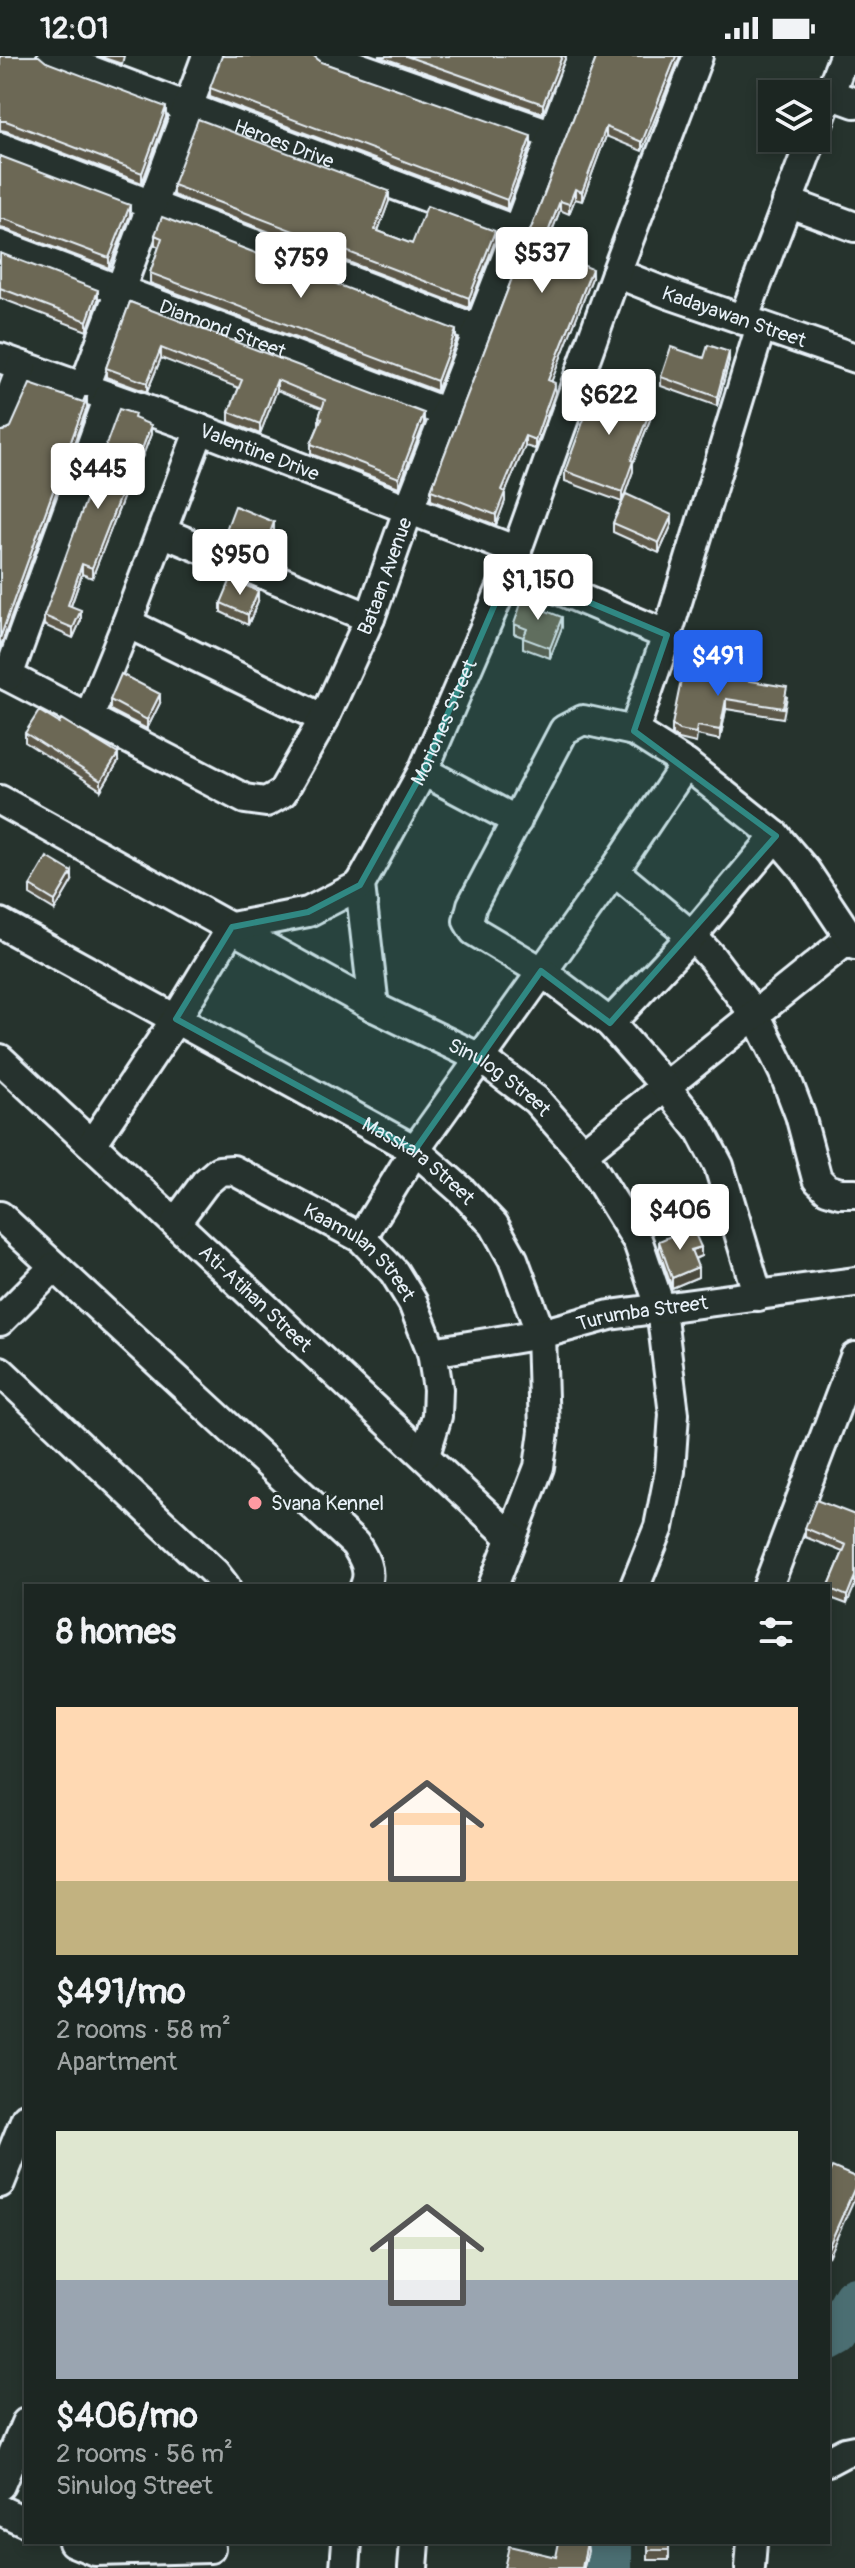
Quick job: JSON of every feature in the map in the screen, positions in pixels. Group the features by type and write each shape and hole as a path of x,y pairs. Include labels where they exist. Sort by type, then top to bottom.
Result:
{"street":[{"name":"Heroes Drive","path":"52,56 517,231"},
{"path":"4,674 97,392 118,291 207,56"},
{"path":"327,56 553,135"},
{"name":"Bataan Avenue","path":"4,674 245,799 266,802 282,793 324,719 370,618 582,56"},
{"name":"Moriones Street","path":"360,885 423,771 513,560 698,56"},
{"path":"842,98 844,56"},
{"path":"0,147 479,330"},
{"path":"634,731 667,635 787,202 807,152"},
{"path":"787,202 855,227"},
{"name":"Diamond Street","path":"0,245 447,413"},
{"name":"Kadayawan Street","path":"616,273 855,358"},
{"path":"0,424 11,362"},
{"name":"Valentine Drive","path":"11,362 200,429 408,511 667,635"},
{"path":"89,717 200,429"},
{"path":"162,532 370,618"},
{"path":"127,623 324,719"},
{"path":"583,1153 666,1087 756,1016 853,941 805,870 776,836 686,764 634,731 583,720 564,730 472,905 468,921 474,931 541,971 610,1023 666,1087 700,1130 719,1166 758,1296"},
{"path":"361,1238 415,1150 614,871 686,764"},
{"path":"423,771 517,821"},
{"name":"Sinulog Street","path":"0,800 374,1007 482,1059 536,1100 583,1153 638,1242 661,1309 674,1414 670,1471 659,1527 636,1584"},
{"path":"610,1023 692,936 776,836"},
{"path":"614,871 692,936 756,1016 784,1073 800,1115 817,1179 827,1189 855,1193"},
{"path":"92,1144 176,1019 232,927 308,912 360,885 374,1007"},
{"name":"Masskara Street","path":"0,923 415,1150 462,1191 494,1225 513,1259 541,1334 542,1443 539,1467 494,1584"},
{"name":"Ati-Atihan Street","path":"0,1059 512,1538"},
{"name":"Kaamulan Street","path":"176,1222 205,1183 219,1171 233,1170 361,1238 394,1272 413,1303 432,1352 438,1389 437,1416 425,1455"},
{"path":"0,1216 355,1544 364,1558 368,1578 366,1584"},
{"path":"0,1321 54,1267"},
{"name":"Turumba Street","path":"432,1352 541,1334 610,1315 855,1282"},
{"path":"769,1584 855,1357"},
{"path":"0,1371 223,1584"},
{"path":"0,2183 24,2123"},
{"path":"0,2485 24,2428"},
{"path":"830,2460 855,2450"},
{"path":"0,2510 24,2521"},
{"path":"345,2568 347,2544"},
{"path":"413,2568 415,2544"},
{"path":"750,2568 752,2544"},
{"path":"93,2551 214,2553"}],"highlighted area":[{"path":"510,569 667,635 634,731 776,836 610,1023 541,971 415,1150 176,1019 232,927 308,912 360,885 423,771"}],"building":[{"path":"0,56 39,56 46,62 166,107 142,173 0,121"},
{"path":"222,56 314,56 321,62 531,136 507,200 210,88"},
{"path":"406,56 562,56 543,104"},
{"path":"597,56 676,56 642,142 606,127 582,192 575,189 569,204 560,201 542,248 592,269 548,380 555,383 535,440 525,436 502,490 505,492 496,515 431,490"},
{"path":"198,119 389,191 375,230 412,244 427,206 495,231 469,298 173,185"},
{"path":"0,156 130,205 109,258 0,219"},
{"path":"162,217 456,330 437,381 150,273 162,238 155,235"},
{"path":"0,253 98,290 87,321 0,288"},
{"path":"130,302 424,413 399,478 311,444 322,418 319,417 325,400 277,380 260,424 229,412 242,380 161,348 147,383 106,368"},
{"path":"708,345 729,352 717,397 661,377 671,347 704,358"},
{"path":"598,381 653,403 622,492 565,471"},
{"path":"30,384 83,402 87,397 0,638 0,431 11,427"},
{"path":"119,409 135,414 134,418 151,425 142,449 139,447 92,568 82,564 68,605 81,610 73,628 44,616"},
{"path":"626,494 672,515 659,543 613,523"},
{"path":"235,506 274,522 265,546 226,530"},
{"path":"231,579 258,591 248,615 221,603"},
{"path":"524,595 549,604 546,611 562,617 550,648 523,638 527,629 514,624"},
{"path":"684,666 720,676 787,687 783,708 726,699 720,730 697,726 696,733 679,730 672,725"},
{"path":"121,674 160,694 147,720 110,700"},
{"path":"39,711 59,723 61,719 118,754 101,781 25,733"},
{"path":"47,857 72,872 55,901 30,886"},
{"path":"692,1227 701,1247 691,1250 698,1267 672,1278 659,1241"},
{"path":"816,1500 855,1515 855,1576 847,1596 830,1589 830,1584 846,1545 805,1528"},
{"path":"832,2167 855,2177 855,2187 830,2243"},
{"path":"559,2544 587,2544 582,2568 504,2568 509,2546 556,2557"},
{"path":"648,2544 669,2544 669,2550 648,2550"}],"waterway":[{"path":"830,2337 837,2333 855,2300"},
{"path":"609,2544 609,2568"}],"place":[{"name":"Svana Kennel","path":"255,1503"}]}
